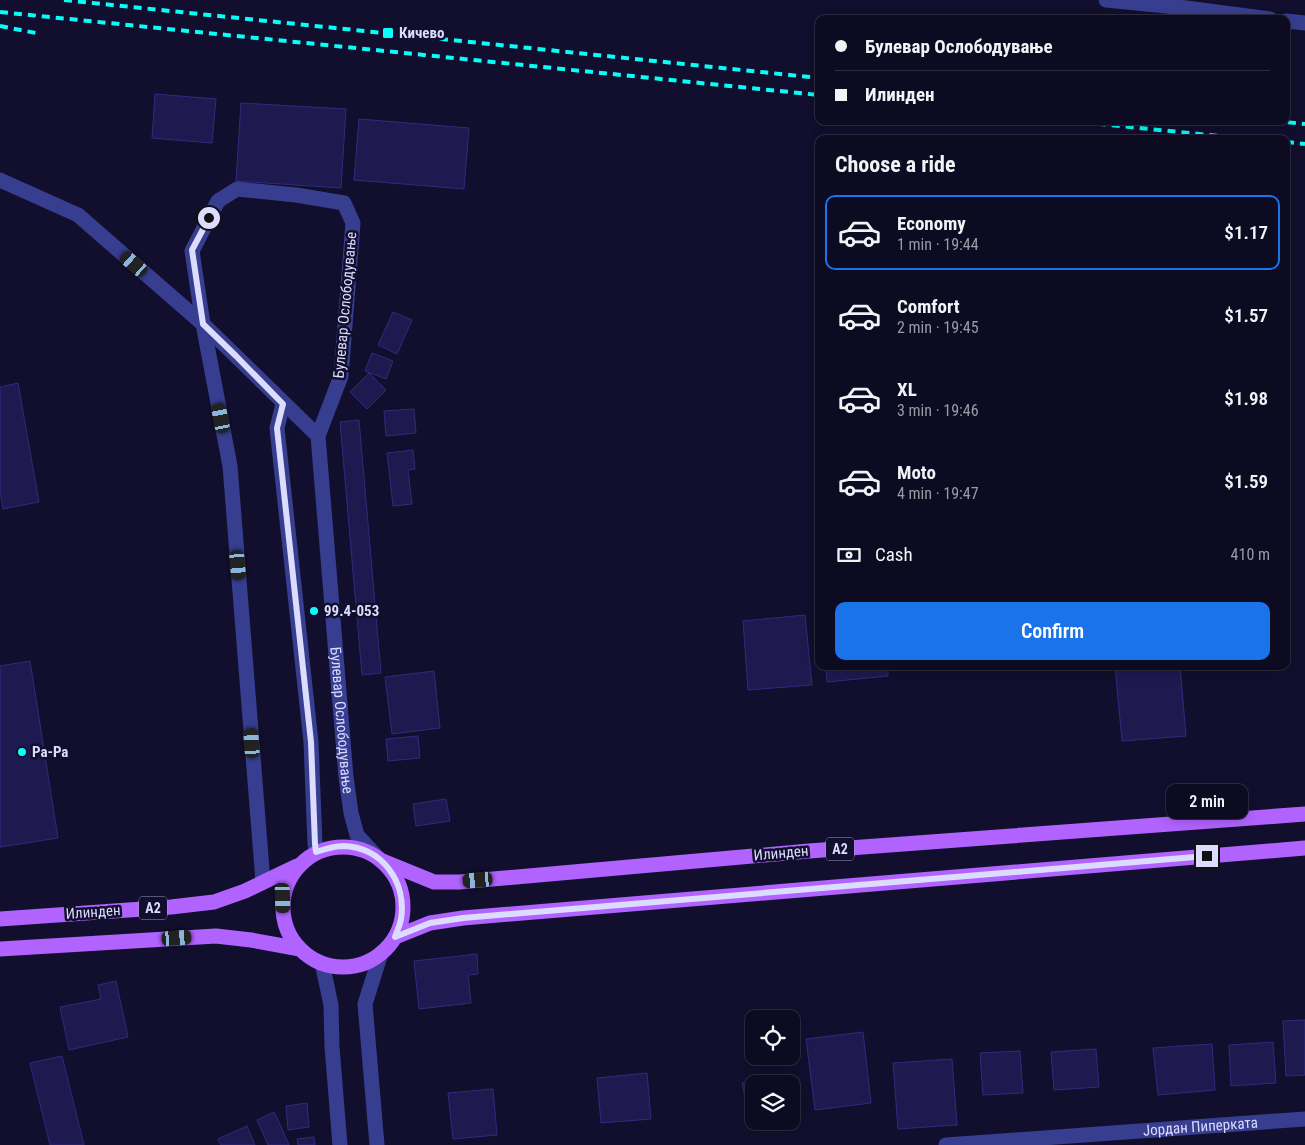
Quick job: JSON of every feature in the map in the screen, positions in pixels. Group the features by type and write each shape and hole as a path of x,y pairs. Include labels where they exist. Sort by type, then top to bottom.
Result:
{"main road":[{"name":"Илинден","path":"380,860 434,882 459,882 799,852 1305,814"},
{"name":"Илинден","path":"343,846 369,852 380,860 392,872 400,887 403,904 401,921 395,937 381,953 367,962 353,966 337,967 310,958 300,950 289,934 283,917 283,898 288,881 298,866 316,852 343,846"},
{"name":"Илинден","path":"395,937 430,923 463,918 1305,848"},
{"name":"Илинден","path":"0,919 171,907 214,902 245,891 298,866"},
{"name":"Илинден","path":"0,950 216,936 251,940 300,950"}],"street":[{"path":"1106,0 1239,15"},
{"path":"1290,21 1305,23"},
{"path":"0,180 78,215 203,324 318,436"},
{"name":"Булевар Ослободување","path":"203,324 192,250 218,201 237,189 296,195 344,203 353,223 341,376 318,436 346,777 351,813 357,835 380,860"},
{"path":"203,324 230,466 263,882"},
{"path":"283,404 277,428 311,742 316,852"},
{"path":"377,1145 366,1004 381,953"},
{"path":"322,963 331,1005 332,1047 340,1145"},
{"name":"Јордан Пиперката","path":"946,1145 1074,1140 1305,1119"}],"building":[{"path":"155,94 216,99 212,143 152,138"},
{"path":"241,103 346,109 341,188 236,181"},
{"path":"359,119 469,128 464,189 354,180"},
{"path":"393,312 412,320 397,354 378,345"},
{"path":"372,353 393,361 386,379 365,371"},
{"path":"369,373 386,390 367,409 350,392"},
{"path":"18,383 39,502 3,509 0,491 0,387"},
{"path":"414,409 416,433 386,436 384,411"},
{"path":"359,420 381,673 362,675 340,422"},
{"path":"413,450 415,469 408,470 412,504 393,506 387,453"},
{"path":"805,615 812,685 748,690 743,621"},
{"name":"Ра-Ра","path":"30,661 58,838 0,847 0,666"},
{"path":"826,670 888,670 888,676 827,682"},
{"path":"1115,670 1180,670 1186,736 1122,741"},
{"path":"434,671 440,728 392,734 385,677"},
{"path":"418,736 420,758 388,761 386,739"},
{"path":"446,799 450,821 416,826 413,804"},
{"path":"477,954 478,974 468,975 471,1003 419,1009 414,961"},
{"path":"116,981 128,1037 69,1050 60,1007 101,999 98,985"},
{"path":"1305,1020 1305,1075 1286,1076 1283,1021"},
{"path":"863,1032 871,1103 815,1110 806,1039"},
{"path":"1273,1042 1276,1083 1231,1086 1229,1045"},
{"path":"1212,1044 1215,1090 1158,1095 1153,1048"},
{"path":"1096,1049 1099,1087 1054,1090 1051,1052"},
{"path":"1020,1051 1023,1093 983,1095 980,1053"},
{"path":"62,1056 84,1145 50,1145 30,1063"},
{"path":"952,1059 957,1125 898,1129 893,1063"},
{"path":"647,1073 651,1119 601,1123 597,1078"},
{"path":"745,1082 745,1098 742,1083"},
{"path":"493,1089 497,1135 453,1139 448,1093"},
{"path":"307,1103 309,1127 288,1130 286,1106"},
{"path":"274,1112 289,1145 268,1145 257,1120"},
{"path":"247,1126 255,1145 221,1145 218,1139"},
{"path":"314,1137 315,1145 298,1145 297,1139"}],"railway":[{"path":"64,0 815,78"},
{"path":"0,12 815,95"},
{"path":"0,26 36,33"},
{"path":"1290,123 1305,124"},
{"path":"1110,125 1209,135"},
{"path":"1290,142 1305,144"}],"place":[{"name":"Кичево","path":"388,33"},
{"name":"99.4-053","path":"314,611"},
{"name":"Ра-Ра","path":"22,752"}],"route":[{"path":"209,218 192,250 203,324 283,404 277,428 311,742 316,852 343,846 356,848 369,852 392,872 400,887 403,904 401,921 395,937 430,923 463,918 1207,856"}]}
